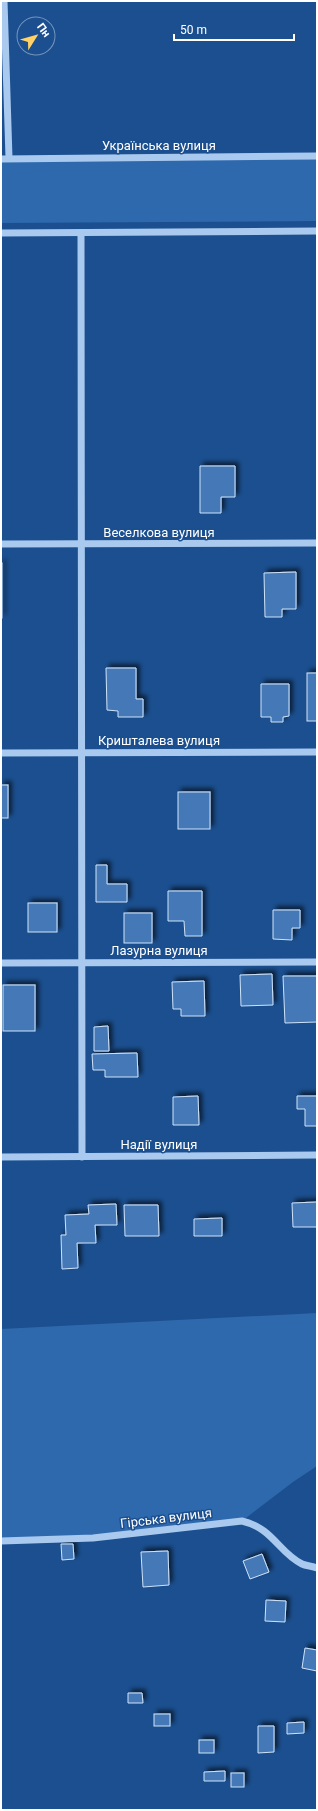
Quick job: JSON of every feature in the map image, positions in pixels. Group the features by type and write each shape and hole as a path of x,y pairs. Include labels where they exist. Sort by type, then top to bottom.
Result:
{"street":[{"path":"4,1 9,158"},
{"name":"Українська вулиця","path":"1,158 317,156"},
{"path":"1,233 317,231"},
{"path":"81,233 82,1157"},
{"name":"Веселкова вулиця","path":"1,544 317,543"},
{"name":"Кришталева вулиця","path":"1,753 317,752"},
{"name":"Лазурна вулиця","path":"1,962 317,962"},
{"name":"Надії вулиця","path":"1,1157 317,1155"},
{"name":"Гірська вулиця","path":"1,1541 93,1538 242,1520 254,1524 273,1538 292,1558 302,1564 317,1568"}],"shaded area":[{"path":"317,156 317,221 1,223 1,159"},
{"path":"317,1313 317,1466 293,1482 242,1521 93,1538 1,1541 1,1329"}],"building":[{"path":"200,466 235,466 235,497 221,497 221,513 200,513"},
{"path":"2,563 2,618 1,618"},
{"path":"296,572 296,609 282,609 282,617 265,617 264,573"},
{"path":"106,668 136,668 136,699 143,699 143,717 118,717 118,711 107,710"},
{"path":"307,673 317,673 317,721 307,721"},
{"path":"261,684 289,684 289,716 283,717 283,722 271,722 271,717 261,717"},
{"path":"1,785 8,785 8,818 1,818"},
{"path":"178,792 210,792 210,829 178,829"},
{"path":"96,865 107,865 107,884 127,884 127,902 96,902"},
{"path":"168,891 202,891 202,936 185,936 184,921 168,921"},
{"path":"28,903 57,903 57,932 28,932"},
{"path":"273,910 300,910 300,928 292,928 292,940 273,939"},
{"path":"124,913 152,913 152,943 124,943"},
{"path":"272,974 273,1005 241,1006 240,975"},
{"path":"283,976 317,976 317,1022 285,1023"},
{"path":"204,981 205,1016 181,1016 181,1009 173,1009 172,982"},
{"path":"3,985 35,985 35,1031 3,1031"},
{"path":"108,1026 109,1051 94,1051 94,1027"},
{"path":"137,1053 138,1077 105,1077 105,1070 93,1070 92,1054"},
{"path":"198,1096 199,1125 173,1125 173,1097"},
{"path":"297,1096 317,1096 317,1126 305,1126 305,1109 297,1109"},
{"path":"317,1202 317,1227 293,1227 292,1203"},
{"path":"116,1204 117,1225 95,1225 96,1243 77,1243 78,1268 62,1269 61,1235 66,1235 65,1215 89,1214 88,1205"},
{"path":"124,1205 158,1205 159,1236 125,1236"},
{"path":"222,1218 222,1236 194,1236 194,1219"},
{"path":"61,1544 73,1544 74,1559 62,1560"},
{"path":"168,1551 169,1585 143,1587 141,1552"},
{"path":"262,1554 269,1572 250,1579 243,1561"},
{"path":"266,1600 286,1601 285,1622 265,1621"},
{"path":"305,1648 317,1650 317,1671 302,1668"},
{"path":"128,1693 142,1693 143,1703 128,1703"},
{"path":"154,1714 170,1714 170,1726 154,1726"},
{"path":"304,1722 304,1733 287,1734 287,1723"},
{"path":"258,1726 274,1726 274,1752 258,1753"},
{"path":"199,1740 214,1740 214,1753 199,1753"},
{"path":"225,1771 225,1781 204,1781 204,1772"},
{"path":"231,1773 244,1773 244,1787 231,1787"}]}
